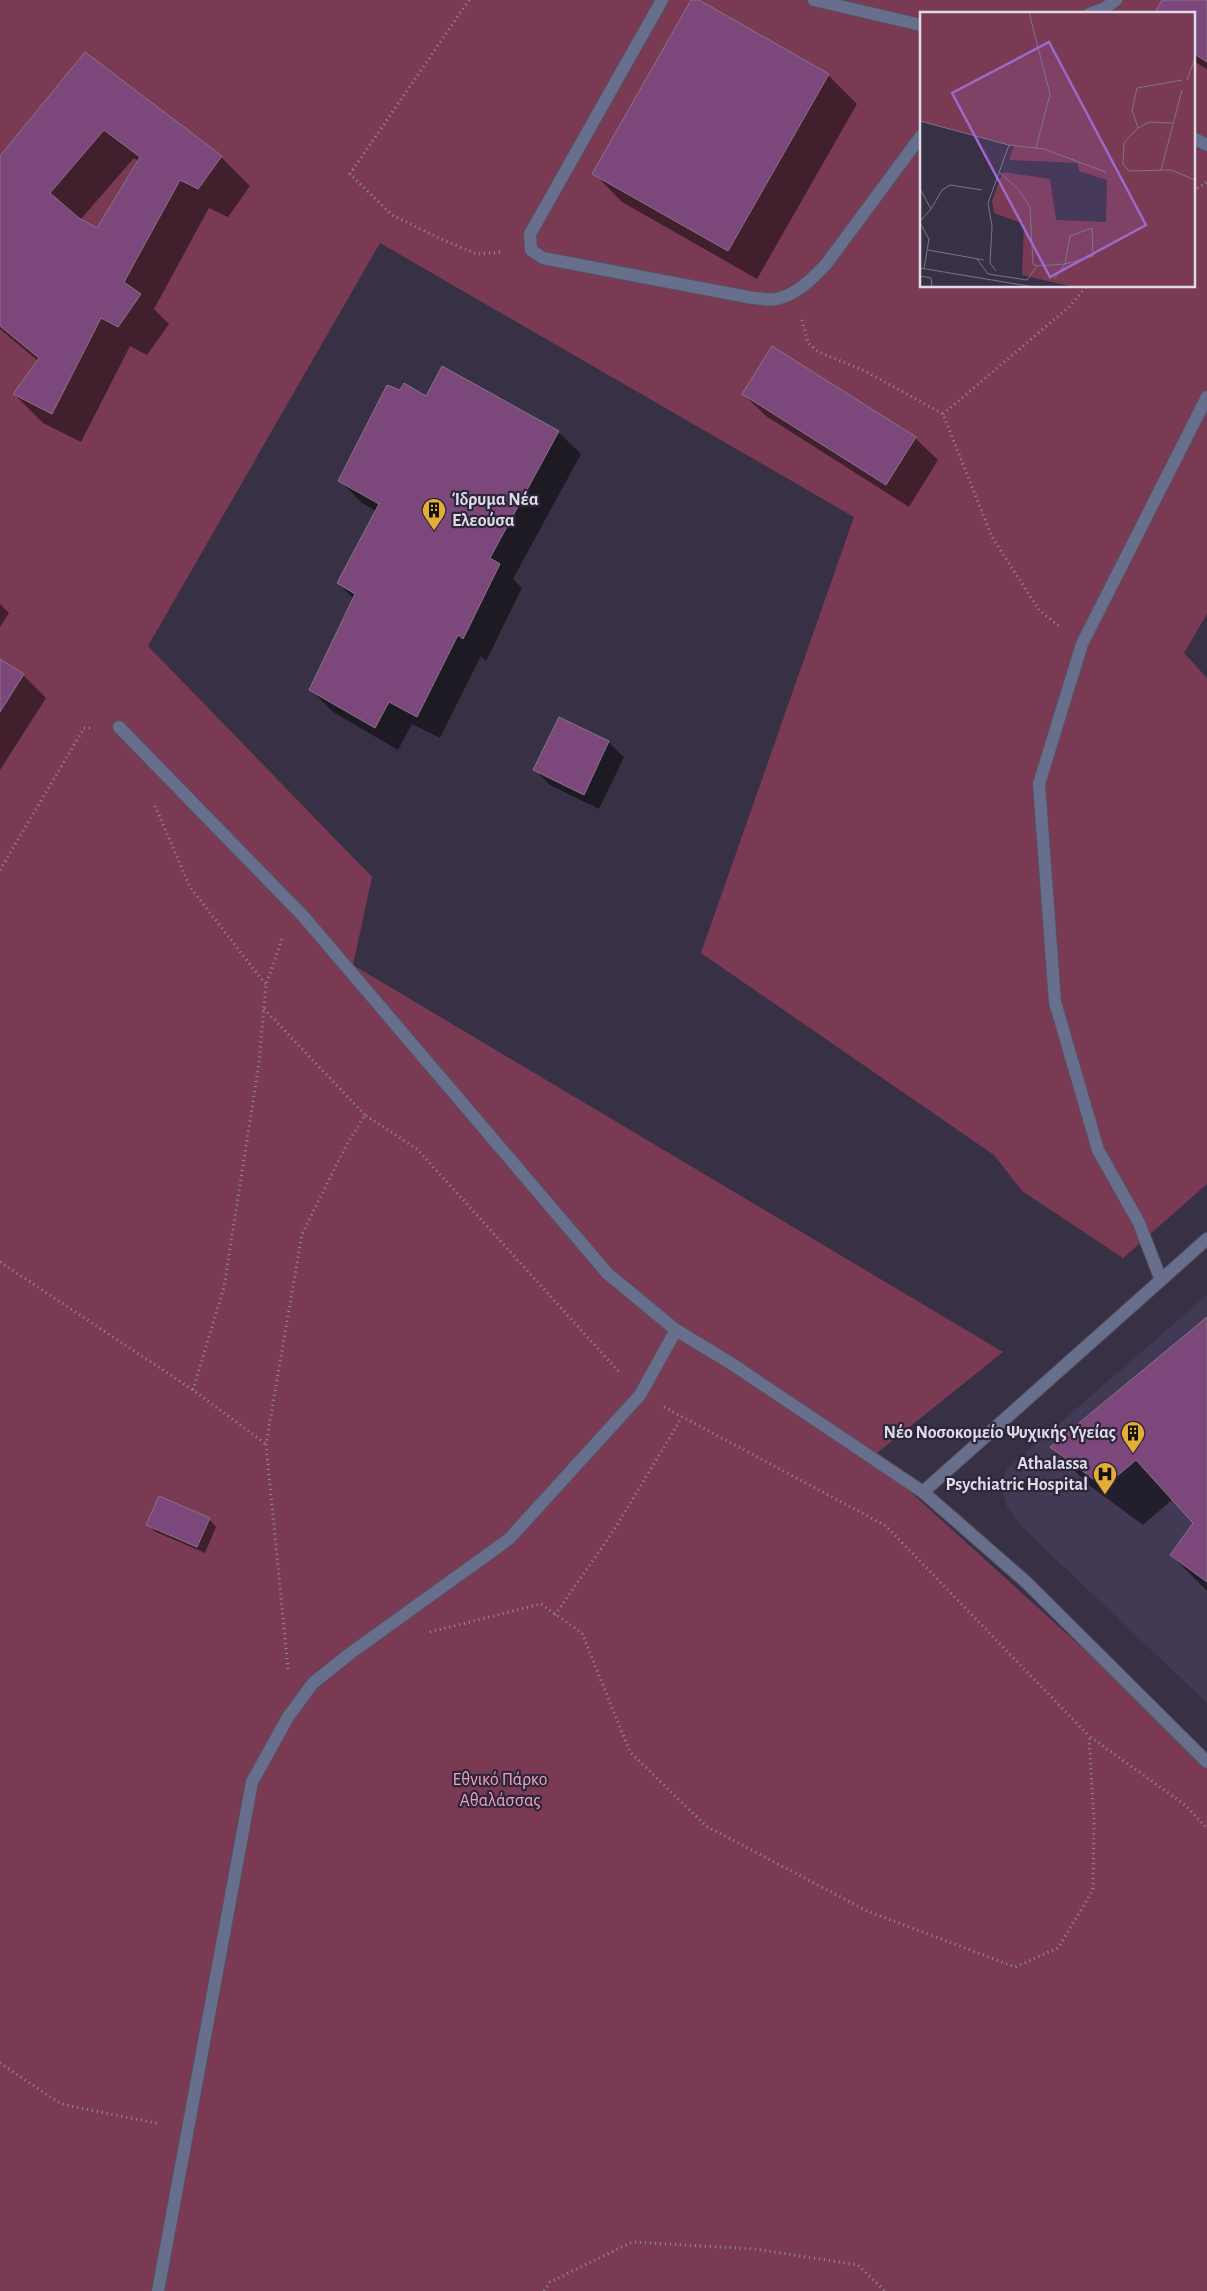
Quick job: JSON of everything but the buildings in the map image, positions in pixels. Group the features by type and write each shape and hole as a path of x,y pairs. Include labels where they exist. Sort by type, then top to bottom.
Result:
{"street":[{"path":"662,0 530,234 531,250 543,258 753,298 776,300 795,292 813,278 920,137"},
{"path":"814,0 920,25"},
{"path":"1094,12 1105,8 1116,0"},
{"path":"1194,138 1207,144"},
{"path":"1161,1280 1139,1223 1098,1150 1055,1002 1039,784 1082,644 1207,398"},
{"path":"119,726 304,917 608,1273 676,1330 732,1364 923,1492 1026,1582 1207,1762"},
{"path":"923,1492 1207,1239"},
{"path":"158,2291 252,1782 288,1717 313,1683 352,1652 509,1539 640,1395 676,1330"}],"path":[{"path":"468,0 350,174 392,215 443,240 477,254 531,250"},
{"path":"1194,190 1207,182"},
{"path":"943,414 1069,307 1086,288"},
{"path":"795,292 808,343 819,352 865,371 943,414 992,537 1039,610 1082,644"},
{"path":"0,870 84,728 119,726"},
{"path":"155,805 190,887 266,985"},
{"path":"193,1390 224,1287 259,1064 266,985 283,935 304,917"},
{"path":"264,1009 365,1115 417,1149 640,1395 886,1526 1089,1736 1185,1805 1207,1828"},
{"path":"288,1717 287,1657 266,1444 302,1234 347,1144 365,1115"},
{"path":"0,1262 193,1390 266,1444"},
{"path":"555,1615 614,1530 682,1417"},
{"path":"427,1633 541,1604 582,1633 630,1752 706,1826 867,1911 1015,1967 1058,1948 1093,1890 1094,1822 1089,1736"},
{"path":"0,2063 60,2104 189,2130"},
{"path":"544,2291 550,2282 632,2242 755,2249 858,2265 884,2291"}],"shaded area":[{"name":"Athalassa Psychiatric Hospital","path":"1207,1295 1207,1703 1022,1527 1007,1507 1000,1483 1008,1468"}],"green space":[{"name":"Εθνικό Πάρκο Αθαλάσσας","path":"0,0 1207,0 1207,614 1184,653 1207,678 1207,1184 1123,1258 1022,1191 994,1155 701,953 854,517 380,243 148,646 372,877 353,965 1003,1352 872,1457 1207,1761 1207,2291 0,2291"}],"place":[{"name":"Ίδρυμα Νέα Ελεούσα","path":"434,531"},
{"name":"Νέο Νοσοκομείο Ψυχικής Υγείας","path":"1133,1454"},
{"name":"Athalassa Psychiatric Hospital","path":"1105,1495"}]}
